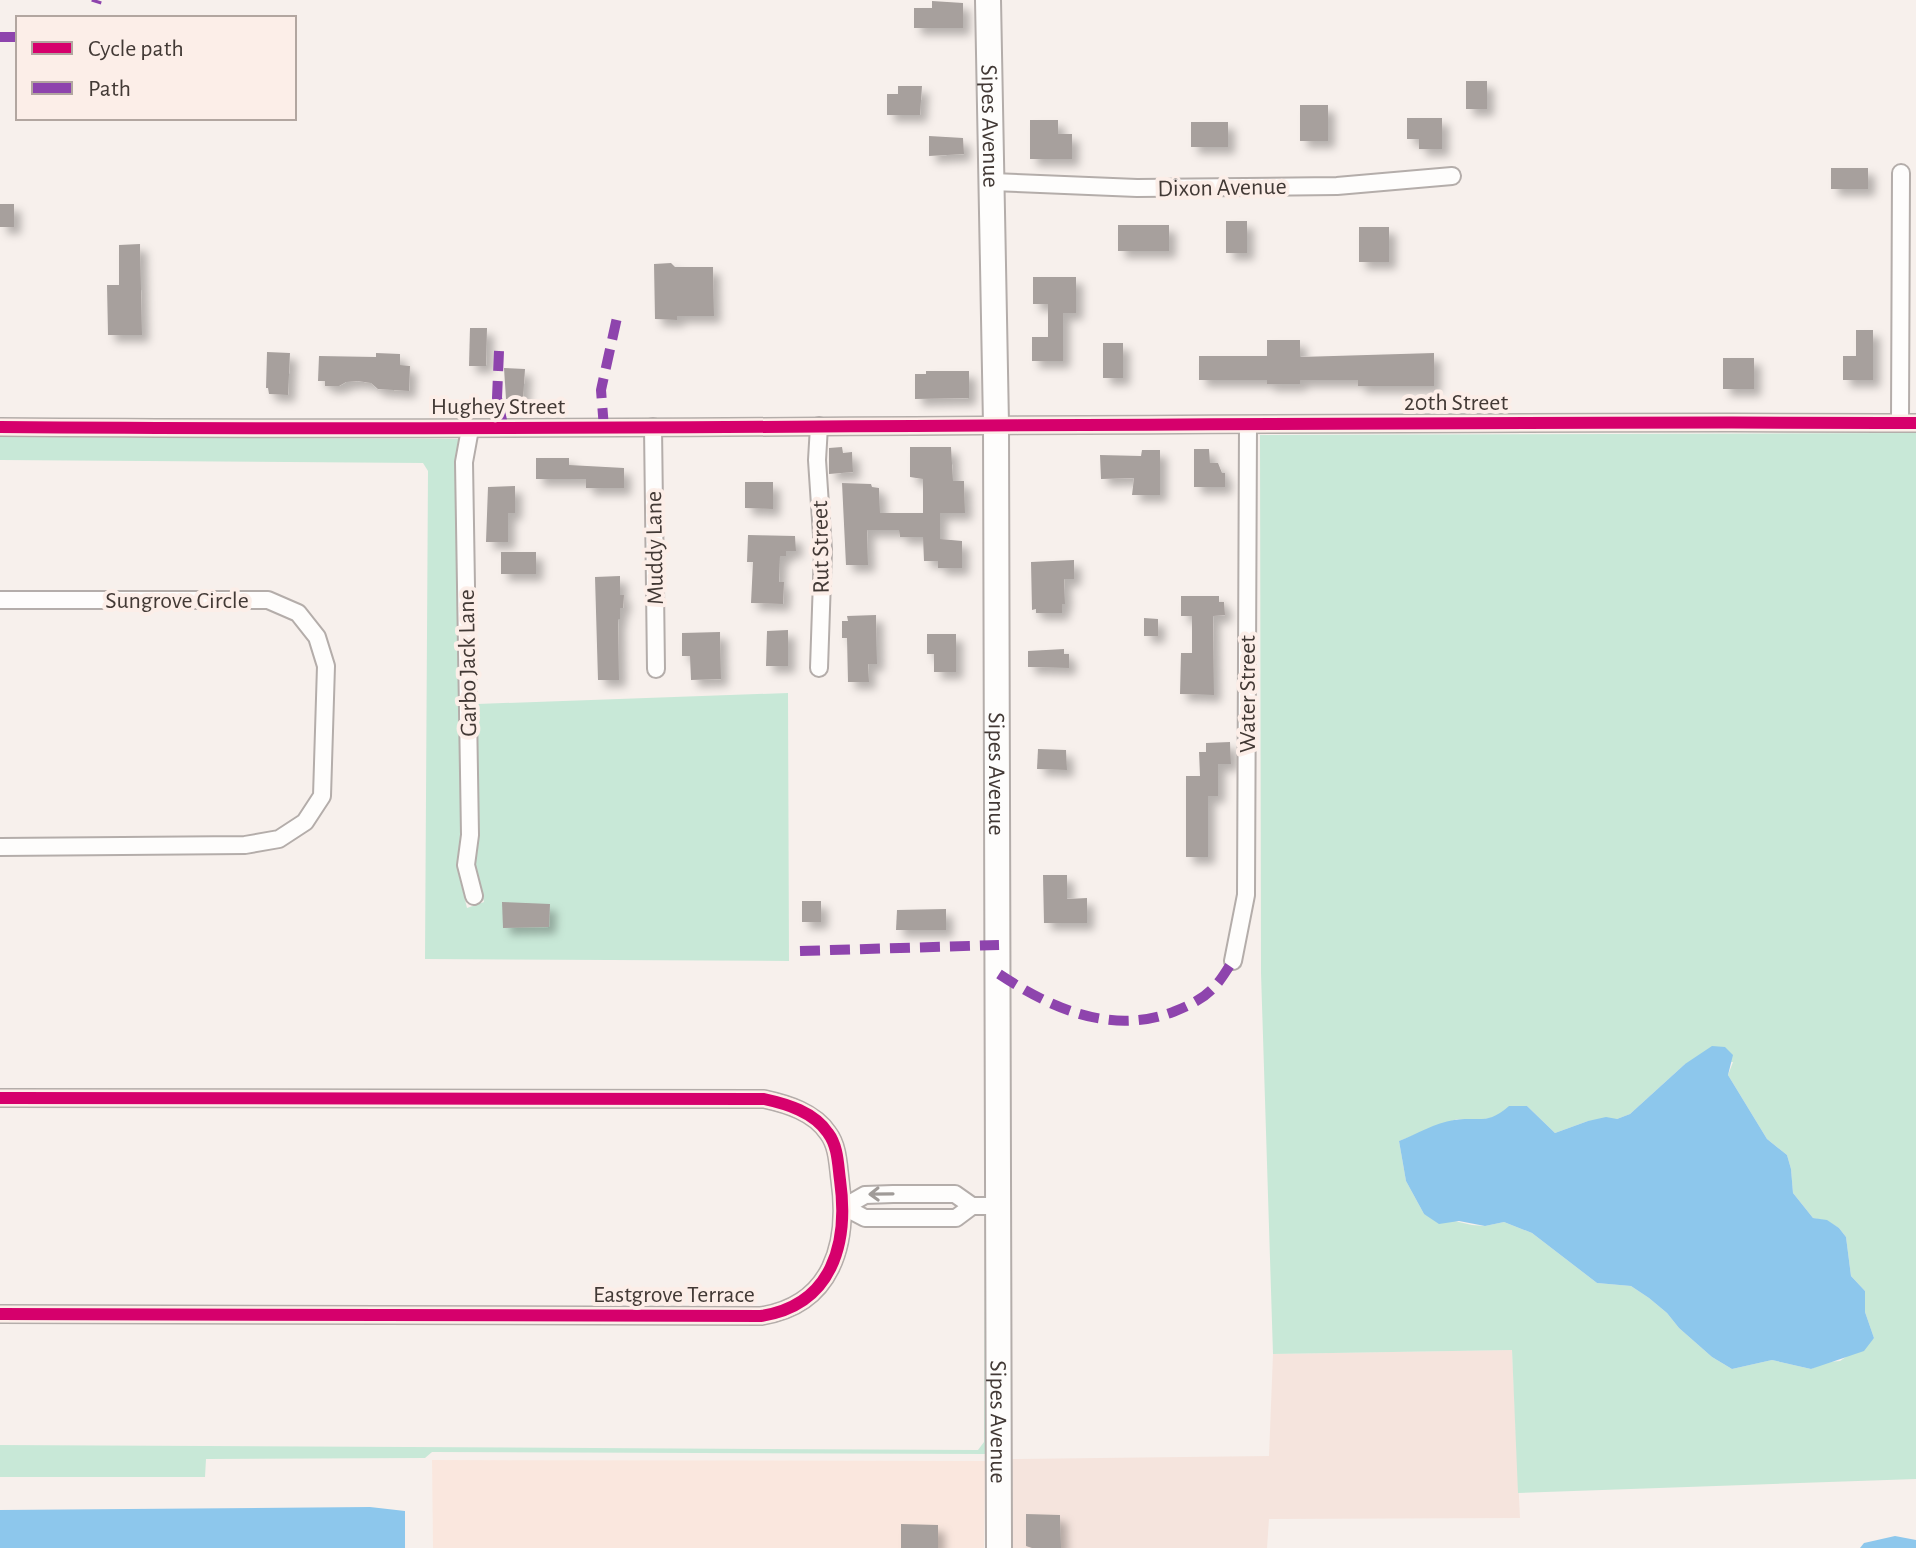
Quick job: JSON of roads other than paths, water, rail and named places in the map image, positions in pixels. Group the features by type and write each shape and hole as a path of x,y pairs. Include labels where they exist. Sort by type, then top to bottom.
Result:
{"street":[{"name":"Sipes Avenue","path":"988,0 996,424 999,1548"},
{"path":"1901,173 1908,423"},
{"name":"Dixon Avenue","path":"992,182 1137,188 1308,186 1452,176"},
{"name":"20th Street","path":"996,424 1908,423"},
{"name":"Hughey Street","path":"0,427 470,429 996,424"},
{"name":"Water Street","path":"1233,961 1246,895 1248,425"},
{"name":"Rut Street","path":"819,426 817,460 823,550 819,668"},
{"name":"Muddy Lane","path":"653,427 656,669"},
{"name":"Garbo Jack Lane","path":"470,429 464,462 470,835 466,865 474,896"},
{"name":"Sungrove Circle","path":"0,600 268,600 298,613 317,637 326,666 322,796 305,822 279,839 245,845 0,847"},
{"name":"Eastgrove Terrace","path":"0,1098 764,1099 788,1104 811,1117 828,1133 837,1153 844,1207 839,1247 825,1282 805,1301 784,1313 761,1316 0,1314"},
{"path":"844,1207 865,1195 920,1194 955,1194 972,1206 999,1206"},
{"path":"920,1194 920,1218"},
{"path":"844,1207 865,1218 956,1218 972,1206"}],"water":[{"path":"1712,1046 1725,1047 1733,1055 1728,1075 1767,1139 1787,1155 1793,1193 1813,1218 1827,1220 1846,1237 1851,1276 1865,1291 1865,1312 1874,1338 1864,1351 1811,1369 1772,1360 1732,1369 1712,1357 1667,1313 1631,1286 1597,1283 1532,1233 1504,1222 1485,1226 1459,1221 1439,1224 1424,1214 1406,1181 1399,1141 1426,1129 1454,1120 1488,1118 1509,1106 1527,1106 1555,1133 1588,1121 1606,1117 1617,1119 1630,1114 1685,1064"},
{"path":"370,1507 405,1511 405,1548 0,1548 0,1510"},
{"path":"1895,1536 1916,1540 1916,1548 1860,1548 1864,1543"}]}
